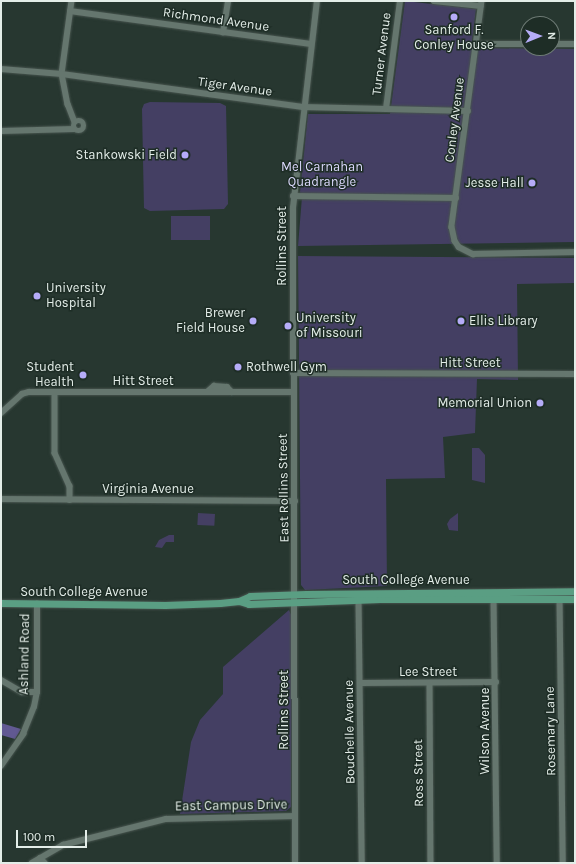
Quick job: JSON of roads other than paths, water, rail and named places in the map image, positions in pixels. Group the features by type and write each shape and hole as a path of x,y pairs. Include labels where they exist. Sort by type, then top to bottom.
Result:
{"main road":[{"name":"South College Avenue","path":"238,601 250,596 295,594 575,591"},
{"name":"South College Avenue","path":"1,604 165,605 238,601 249,604 358,600 575,599"}],"street":[{"path":"72,1 62,74 68,104 75,122 74,128"},
{"path":"223,33 228,1"},
{"name":"Rollins Street","path":"293,373 293,196 317,1"},
{"name":"Turner Avenue","path":"386,109 400,1"},
{"path":"434,1 481,4"},
{"name":"Conley Avenue","path":"481,4 452,227 455,241 459,247 473,254 575,252"},
{"name":"Richmond Avenue","path":"70,12 311,44"},
{"path":"476,44 520,44"},
{"path":"560,44 575,44"},
{"name":"Tiger Avenue","path":"1,69 62,74 303,108 468,111"},
{"path":"1,130 74,128 79,131 84,127 81,122 75,122"},
{"path":"293,196 456,198"},
{"name":"Hitt Street","path":"293,373 575,374"},
{"name":"East Rollins Street","path":"293,373 295,603"},
{"name":"Hitt Street","path":"1,412 25,392 294,392"},
{"path":"55,392 55,453 70,486 70,500"},
{"name":"Virginia Avenue","path":"1,499 295,501"},
{"name":"Wilson Avenue","path":"494,599 497,863"},
{"name":"Rosemary Lane","path":"560,599 563,863"},
{"name":"Bouchelle Avenue","path":"358,600 361,683 362,863"},
{"name":"Rollins Street","path":"295,603 295,816"},
{"name":"Ashland Road","path":"1,766 29,721 37,692 37,604"},
{"path":"1,680 22,692 37,692"},
{"name":"Lee Street","path":"361,683 496,682"},
{"name":"Ross Street","path":"430,683 431,863"},
{"path":"295,816 295,863"},
{"name":"East Campus Drive","path":"32,863 58,846 76,840 166,819 295,816"},
{"path":"40,858 45,863"}],"place":[{"name":"Sanford F. Conley House","path":"454,17"},
{"name":"Stankowski Field","path":"185,155"},
{"name":"Jesse Hall","path":"532,183"},
{"name":"University Hospital","path":"37,296"},
{"name":"Brewer Field House","path":"253,321"},
{"name":"Ellis Library","path":"461,321"},
{"name":"University of Missouri","path":"288,326"},
{"name":"Rothwell Gym","path":"238,367"},
{"name":"Student Health","path":"83,375"},
{"name":"Memorial Union","path":"540,403"}],"park label":[{"name":"Mel Carnahan Quadrangle","path":"322,176"}]}
